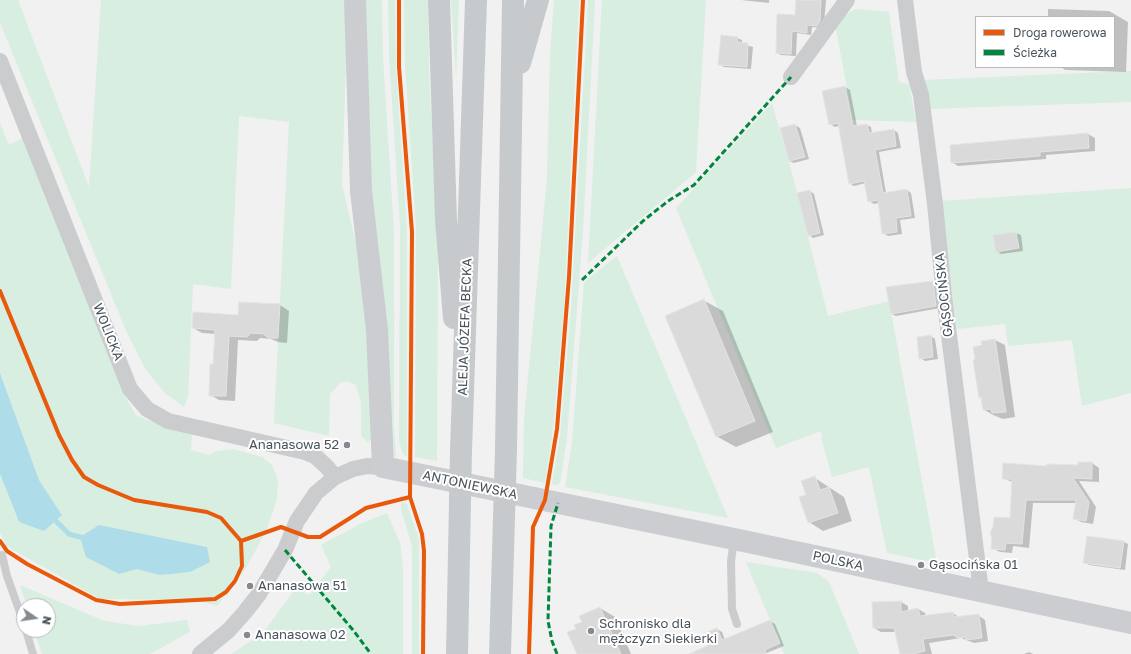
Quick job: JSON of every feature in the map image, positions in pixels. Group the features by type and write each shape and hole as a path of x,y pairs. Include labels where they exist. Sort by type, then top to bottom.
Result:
{"main road":[{"path":"439,0 446,220 450,283 454,322 463,358"},
{"name":"ALEJA JÓZEFA BECKA","path":"456,654 463,358 476,0"},
{"path":"500,654 506,449 513,0"},
{"path":"511,97 538,0"}],"street":[{"path":"355,0 361,191 377,330 383,467"},
{"path":"791,77 847,0"},
{"name":"GĄSOCIŃSKA","path":"905,0 914,72 921,95 934,196 944,295 981,591"},
{"name":"WOLICKA","path":"0,61 130,390 147,409 168,421 305,452 315,456 335,477"},
{"name":"ANTONIEWSKA","path":"200,654 229,630 246,612 272,574 305,507 325,484 335,477 360,468 383,467 545,500"},
{"name":"POLSKA","path":"545,500 1131,623"}],"lane":[{"path":"734,539 731,561 732,609 737,624"},
{"path":"2,555 16,599"},
{"path":"29,638 34,654"}],"green space":[{"path":"0,0 18,0 89,187 101,0 348,0 342,184 362,269 374,438 367,442 361,436 361,402 356,385 347,381 340,383 330,394 329,436 274,423 289,122 239,116 231,289 193,284 188,397 184,407 164,392 146,370 127,333 0,23"},
{"path":"363,0 382,0 383,58 394,233 394,426 396,459 392,453 370,200"},
{"path":"388,0 395,0 396,68 407,230 407,456 403,455 399,441 400,226 389,55"},
{"path":"404,0 428,0 429,75 438,244 437,461 415,457 416,228 405,65"},
{"path":"451,0 459,0 456,78"},
{"path":"554,0 579,0 564,307 553,429 545,483 523,478 524,419 547,178 550,54"},
{"path":"588,0 595,0 583,231 567,438 560,483 557,485 552,484 560,436 571,310"},
{"path":"602,0 706,0 696,172 588,263"},
{"path":"856,9 889,12 899,82 909,84 916,122 853,120 835,24 842,16"},
{"path":"1131,71 1131,102 926,109 922,80"},
{"path":"772,103 791,169 828,316 889,301 937,563 887,553 869,467 832,477 821,438 821,431 776,448 676,208"},
{"path":"0,123 9,145 23,138 128,402 136,415 147,420 192,434 191,450 209,455 216,451 233,449 262,457 272,465 278,480 277,499 267,529 246,568 217,606 195,600 100,599 6,546 0,532 0,474 19,523 62,515 39,480 0,373"},
{"path":"1131,188 1131,393 1082,406 1072,340 1008,346 1005,324 957,329 940,201"},
{"path":"617,256 728,518 565,487 572,443 584,282"},
{"path":"401,502 407,504 419,539 419,654 412,654 412,546 401,509"},
{"path":"387,513 400,543 403,568 403,654 231,654 262,634 295,589 309,595 331,567 321,545 360,524"},
{"path":"746,562 817,573 829,582 859,654 784,654"},
{"path":"20,585 50,598 24,598"},
{"path":"56,600 104,621 139,626 187,620 190,632 150,654 42,654 37,638 56,638"}],"water":[{"path":"0,373 39,480 62,515 44,531 19,522 0,474"},
{"path":"99,525 207,547 210,562 190,572 160,575 137,569 119,574 86,557 80,537"}],"building":[{"path":"796,0 821,0 820,21 817,26 807,25 807,33 792,31 791,54 776,53 777,14 795,15"},
{"path":"721,35 738,37 737,42 748,43 747,67 718,65"},
{"path":"845,86 853,126 867,124 869,133 894,129 896,146 875,150 883,193 907,189 911,216 896,218 897,232 882,234 878,200 868,202 864,181 849,184 838,123 829,125 822,91"},
{"path":"795,124 805,157 789,161 780,128"},
{"path":"1088,133 1089,148 1040,152 1040,156 951,163 950,145"},
{"path":"810,190 820,233 808,236 797,193"},
{"path":"1016,232 1019,248 996,252 993,235"},
{"path":"933,281 936,306 891,314 886,287"},
{"path":"704,299 755,421 716,437 665,316"},
{"path":"239,302 280,304 278,338 268,338 264,334 251,333 247,337 229,336 226,396 209,396 210,364 213,364 215,330 192,328 193,312 238,315"},
{"path":"931,335 933,357 919,359 917,337"},
{"path":"995,339 1006,412 992,413 991,409 983,410 981,397 979,398 973,360 975,359 973,347 982,345 981,341"},
{"path":"1078,462 1092,462 1092,479 1073,478 1089,502 1086,521 1073,519 1076,500 1026,500 1022,544 1006,543 1005,550 991,549 992,538 990,533 993,527 994,517 1010,518 1012,479 1002,479 1003,463 1047,466 1047,464 1078,465"},
{"path":"815,476 820,490 829,487 838,513 808,523 799,497 806,495 801,481"},
{"path":"1087,536 1124,541 1120,568 1083,563"},
{"path":"901,601 901,612 918,608 920,616 953,612 954,617 979,614 982,638 966,640 965,637 957,638 954,635 923,639 925,651 913,654 900,654 894,628 873,628 872,602"},
{"name":"Schronisko dla mężczyzn Siekierki","path":"600,607 621,654 577,654 567,632 576,629 574,625 582,622 579,616"},
{"path":"770,620 780,643 765,650 766,654 689,654 709,645 705,633 717,628 722,640"}],"waterway":[{"path":"51,516 69,534 87,539"}],"marked path":[{"path":"582,280 643,221 668,201 694,185 791,77"},
{"path":"557,654 552,641 548,621 551,526 558,503"},
{"path":"285,550 353,630 371,654"}],"cycle path":[{"path":"399,0 399,67 412,232 410,497 422,534 424,551 423,654"},
{"path":"529,654 533,527 545,500 557,429 569,277 583,0"},
{"path":"0,291 59,435 72,460 84,477 98,485 134,500 207,512 221,518 241,541 242,566 235,581 226,592 215,599 120,604 96,600 27,564 7,551 0,541"},
{"path":"241,541 281,527 308,537 320,537 366,508 410,497"}],"place":[{"name":"Ananasowa 52","path":"347,445"},
{"name":"Gąsocińska 01","path":"921,565"},
{"name":"Ananasowa 51","path":"250,586"},
{"name":"Schronisko dla mężczyzn Siekierki","path":"591,631"},
{"name":"Ananasowa 02","path":"247,635"}]}
